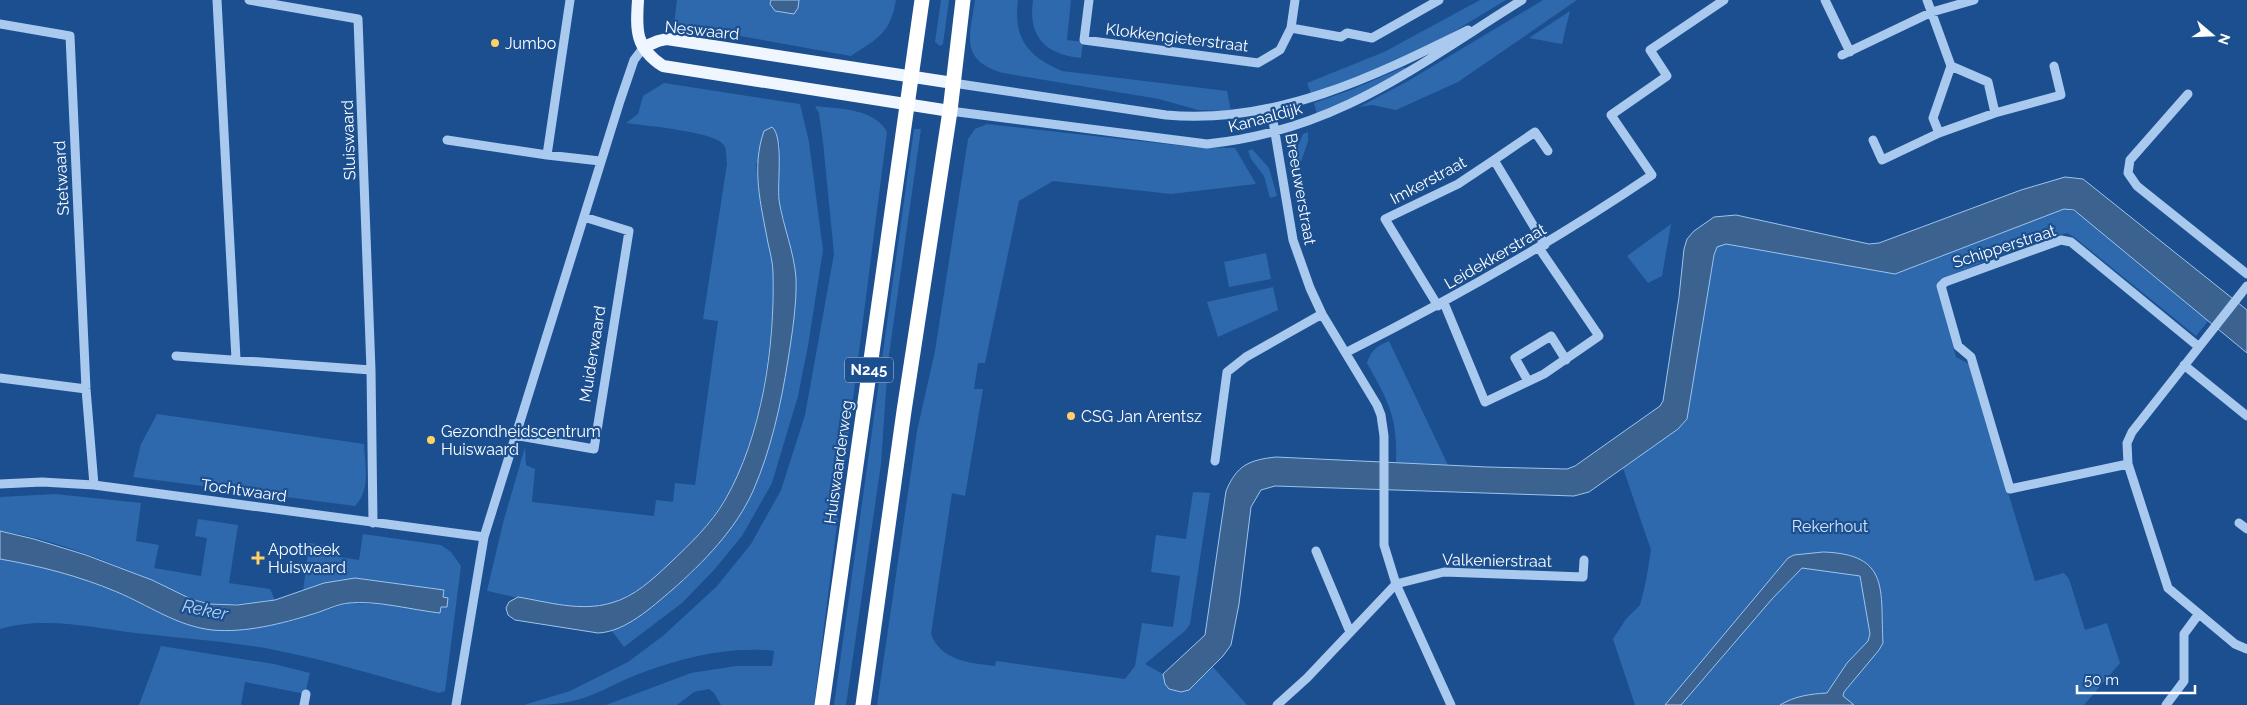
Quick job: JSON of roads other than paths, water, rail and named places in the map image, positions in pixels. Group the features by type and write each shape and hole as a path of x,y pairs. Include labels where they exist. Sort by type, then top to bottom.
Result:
{"highway":[{"name":"Huiswaarderweg","path":"822,705 922,0"},
{"name":"N245","path":"863,705 904,411 950,111 963,0"}],"main road":[{"path":"638,0 636,32 644,47"},
{"name":"Neswaard","path":"906,105 663,66 651,58 644,47 667,39 910,77"},
{"path":"910,77 953,83"},
{"path":"906,105 950,111"}],"street":[{"path":"217,0 236,359"},
{"name":"Sluiswaard","path":"249,0 358,19 371,370 373,523"},
{"path":"547,155 570,0"},
{"name":"Klokkengieterstraat","path":"1089,0 1084,40 1258,62 1280,50 1291,28 1295,0"},
{"path":"1291,28 1341,37 1347,33 1372,38 1439,0"},
{"name":"Kanaaldijk","path":"950,111 1206,144 1243,141 1346,107 1374,93 1431,60 1522,0"},
{"name":"Leidekkerstraat","path":"1347,352 1441,304 1542,246 1652,174 1610,115 1667,76 1650,50 1724,0"},
{"path":"1825,0 1846,53 1932,12 1974,0"},
{"path":"1927,0 1951,66 1933,118 1939,133"},
{"name":"Kanaaldijk","path":"953,83 1188,117 1240,114 1271,109 1338,89 1386,70 1502,13"},
{"name":"Stetwaard","path":"0,24 70,36 86,389 94,485"},
{"path":"456,705 484,537 600,161 631,68 644,47"},
{"path":"1951,66 1988,82 1994,113"},
{"path":"1873,140 1882,160 1939,133 1994,113 2061,95 2054,66"},
{"path":"2188,94 2130,160 2128,173 2137,186 2247,274"},
{"name":"Breeuwerstraat","path":"1271,109 1293,240 1310,288 1322,314 1347,352"},
{"name":"Imkerstraat","path":"1441,304 1386,219 1458,184 1534,132 1548,151"},
{"path":"447,140 600,161"},
{"path":"1441,304 1485,402 1528,382 1566,360 1599,336 1542,246 1494,160"},
{"name":"Muiderwaard","path":"514,435 594,449 628,231 584,217"},
{"name":"Schipperstraat","path":"2128,464 2010,489 1971,357 1958,346 1940,286 1945,282 2061,240 2071,242 2199,347"},
{"path":"2247,286 2130,436 2127,448 2128,464 2166,585 2198,615 2235,644 2247,649"},
{"path":"1215,461 1227,372 1246,357 1322,314"},
{"path":"1528,382 1515,358 1552,336 1566,360"},
{"path":"1347,352 1381,415 1384,457 1384,545 1396,584 1451,705"},
{"path":"176,356 371,370"},
{"path":"2184,365 2247,416"},
{"path":"0,378 86,389"},
{"name":"Tochtwaard","path":"0,484 42,482 94,485 484,537"},
{"path":"1316,551 1350,632"},
{"name":"Valkenierstraat","path":"1396,584 1444,572 1583,577 1584,560"},
{"path":"1277,705 1308,678 1396,584"},
{"path":"2166,705 2184,681 2184,634 2198,615"},
{"path":"304,705 306,694"}],"water":[{"path":"771,0 799,0 798,8 794,14 775,11 770,4"},
{"path":"772,127 776,132 778,140 779,200 795,268 796,298 793,330 775,427 765,459 746,505 718,545 695,568 656,604 638,618 618,628 598,633 515,620 508,615 506,608 509,602 518,597 588,607 611,603 635,592 685,549 707,525 725,500 738,475 757,419 764,390 772,330 773,269 758,187 758,159 764,131"},
{"path":"2065,177 2083,179 2247,310 2247,353 2074,210 2064,209 1895,274 1726,244 1717,247 1714,255 1687,419 1678,429 1589,492 1574,496 1275,486 1261,490 1251,507 1239,604 1231,645 1223,656 1189,690 1181,692 1169,689 1165,684 1163,674 1205,635 1226,491 1235,475 1245,465 1258,460 1276,457 1567,469 1575,466 1660,406 1663,401 1679,297 1684,249 1687,239 1694,231 1714,217 1736,215 1869,244 1879,243 2021,190"},
{"name":"Reker","path":"0,531 86,555 152,580 191,599 209,604 237,605 275,600 324,583 355,578 444,590 443,597 448,598 447,607 441,607 440,613 360,602 340,605 263,627 225,631 199,628 175,620 117,592 74,576 0,559"},
{"path":"1823,552 1845,554 1861,560 1871,568 1881,592 1883,643 1844,692 1843,696 1854,705 1780,705 1791,699 1827,693 1847,663 1868,641 1870,634 1860,576 1802,568 1772,599 1681,705 1665,705 1788,558 1794,555"}],"place":[{"name":"Jumbo","path":"495,43"},
{"name":"CSG Jan Arentsz","path":"1071,416"},
{"name":"Gezondheidscentrum Huiswaard","path":"431,440"},
{"name":"Apotheek Huiswaard","path":"258,558"}],"park label":[{"name":"Rekerhout","path":"1830,526"}]}
